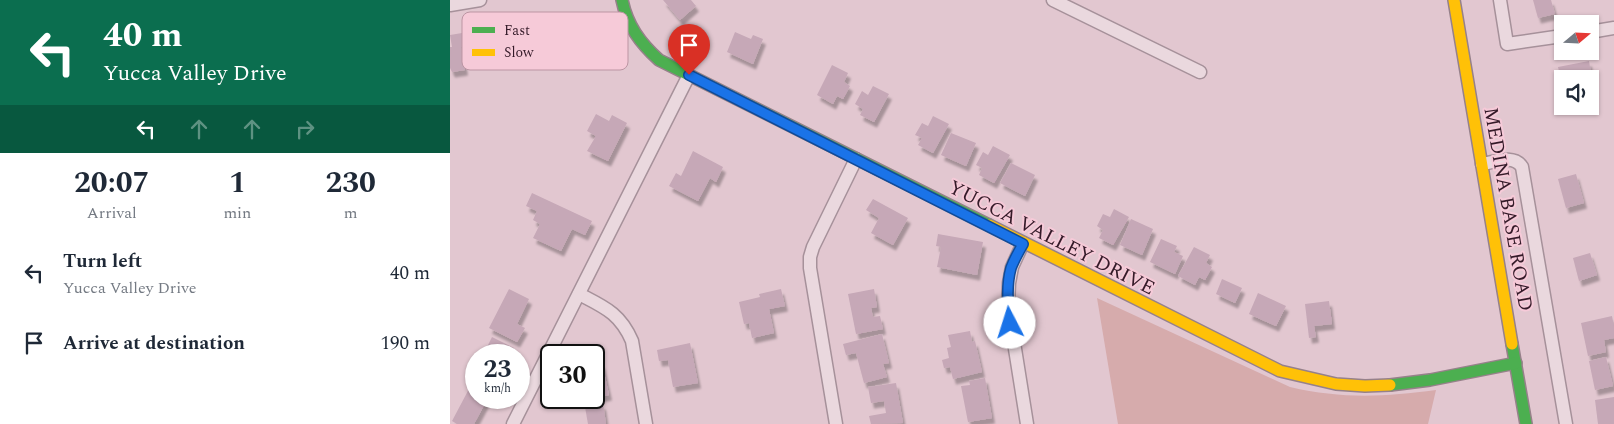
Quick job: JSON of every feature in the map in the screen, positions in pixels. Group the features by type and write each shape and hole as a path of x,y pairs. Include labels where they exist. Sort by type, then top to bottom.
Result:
{"street":[{"path":"450,5 480,0"},
{"path":"1053,0 1200,72"},
{"name":"MEDINA BASE ROAD","path":"1454,0 1526,424"},
{"path":"1500,0 1507,44 1554,37"},
{"name":"YUCCA VALLEY DRIVE","path":"628,21 637,38 659,60 1023,244 1280,371 1308,379 1344,385 1381,385 1418,381 1516,363"},
{"path":"1599,30 1614,28"},
{"path":"513,424 689,75"},
{"path":"836,424 810,268 810,258 813,247 856,159"},
{"path":"1482,164 1512,160 1518,161 1522,167 1566,424"},
{"path":"1023,244 1012,267 1008,283 1008,305 1027,424"},
{"path":"578,294 612,312 627,330 632,341 646,424"}],"shaded area":[{"path":"1097,298 1290,387 1327,394 1363,396 1436,390 1428,424 1118,424"}],"building":[{"path":"663,0 691,0 696,6 680,20"},
{"path":"1533,0 1551,0 1555,14 1538,18"},
{"path":"735,32 751,39 753,35 763,39 753,64 727,52"},
{"path":"462,33 462,70 465,70 452,72 450,68 450,47 452,47 450,35"},
{"path":"1589,61 1590,70 1559,70 1558,67"},
{"path":"832,65 848,73 844,82 850,86 843,99 837,96 833,104 817,95"},
{"path":"873,86 889,94 874,122 860,115 863,109 855,104 862,91 868,95"},
{"path":"596,114 609,121 612,115 627,123 608,161 587,151 596,136 587,131"},
{"path":"933,116 949,124 933,153 918,145 922,138 915,135 922,123 928,126"},
{"path":"951,133 976,143 966,166 941,155"},
{"path":"993,146 1010,155 994,183 979,175 982,168 976,165 983,152 988,155"},
{"path":"693,151 723,167 716,182 710,178 698,201 669,186 676,173 681,176"},
{"path":"1011,163 1035,175 1025,196 1000,183"},
{"path":"1576,174 1584,203 1566,208 1558,179"},
{"path":"532,193 592,221 585,235 572,229 561,251 533,238 540,224 533,220 537,211 526,206"},
{"path":"873,199 908,218 893,245 871,233 879,218 866,210"},
{"path":"1114,209 1129,217 1113,245 1099,238 1103,230 1097,226 1103,214 1110,217"},
{"path":"1131,219 1153,229 1142,255 1120,245"},
{"path":"938,234 983,242 977,275 937,267 941,247 936,246"},
{"path":"1161,239 1177,246 1174,252 1183,256 1175,274 1150,262"},
{"path":"1194,247 1210,255 1206,263 1212,267 1205,280 1199,277 1195,285 1178,276"},
{"path":"1590,253 1597,275 1579,281 1573,258"},
{"path":"1222,279 1242,288 1235,303 1216,294"},
{"path":"509,289 529,299 517,324 525,328 517,342 489,328"},
{"path":"781,289 785,306 769,309 774,333 752,338 749,323 744,324 739,302 760,297 759,294"},
{"path":"874,289 877,307 871,308 873,317 880,316 883,329 856,334 848,294"},
{"path":"1258,293 1286,306 1276,326 1249,314"},
{"path":"1329,301 1332,324 1314,326 1316,337 1309,338 1305,304"},
{"path":"1612,316 1614,338 1604,340 1606,352 1588,356 1581,323"},
{"path":"970,331 972,342 975,341 982,372 953,379 950,367 944,368 942,360 949,358 947,348 951,347 948,335"},
{"path":"882,334 889,363 883,364 887,377 864,383 856,353 846,355 843,344"},
{"path":"492,337 506,344 488,344"},
{"path":"690,343 698,383 673,387 668,360 659,361 657,350"},
{"path":"1606,357 1613,386 1595,390 1589,361"},
{"path":"605,377 609,395 605,396"},
{"path":"985,378 992,418 968,422 961,386 970,385 969,381"},
{"path":"896,383 903,423 871,424 869,416 886,413 884,401 871,403 868,387"},
{"path":"465,396 465,409 482,409 474,424 457,424 452,421"},
{"path":"1614,397 1614,424 1598,424 1595,400"},
{"path":"585,409 604,409 606,424 588,424"}],"traffic: fast":[{"path":"622,0 625,12"},
{"path":"628,20 635,33 659,60 989,225"},
{"path":"1512,344 1526,424"},
{"path":"1390,385 1430,380 1516,363"}],"traffic: slow":[{"path":"1454,0 1512,344"},
{"path":"989,225 1280,371 1336,384 1390,385"}],"route":[{"path":"689,75 1023,244 1012,267 1008,283 1010,323"}]}
